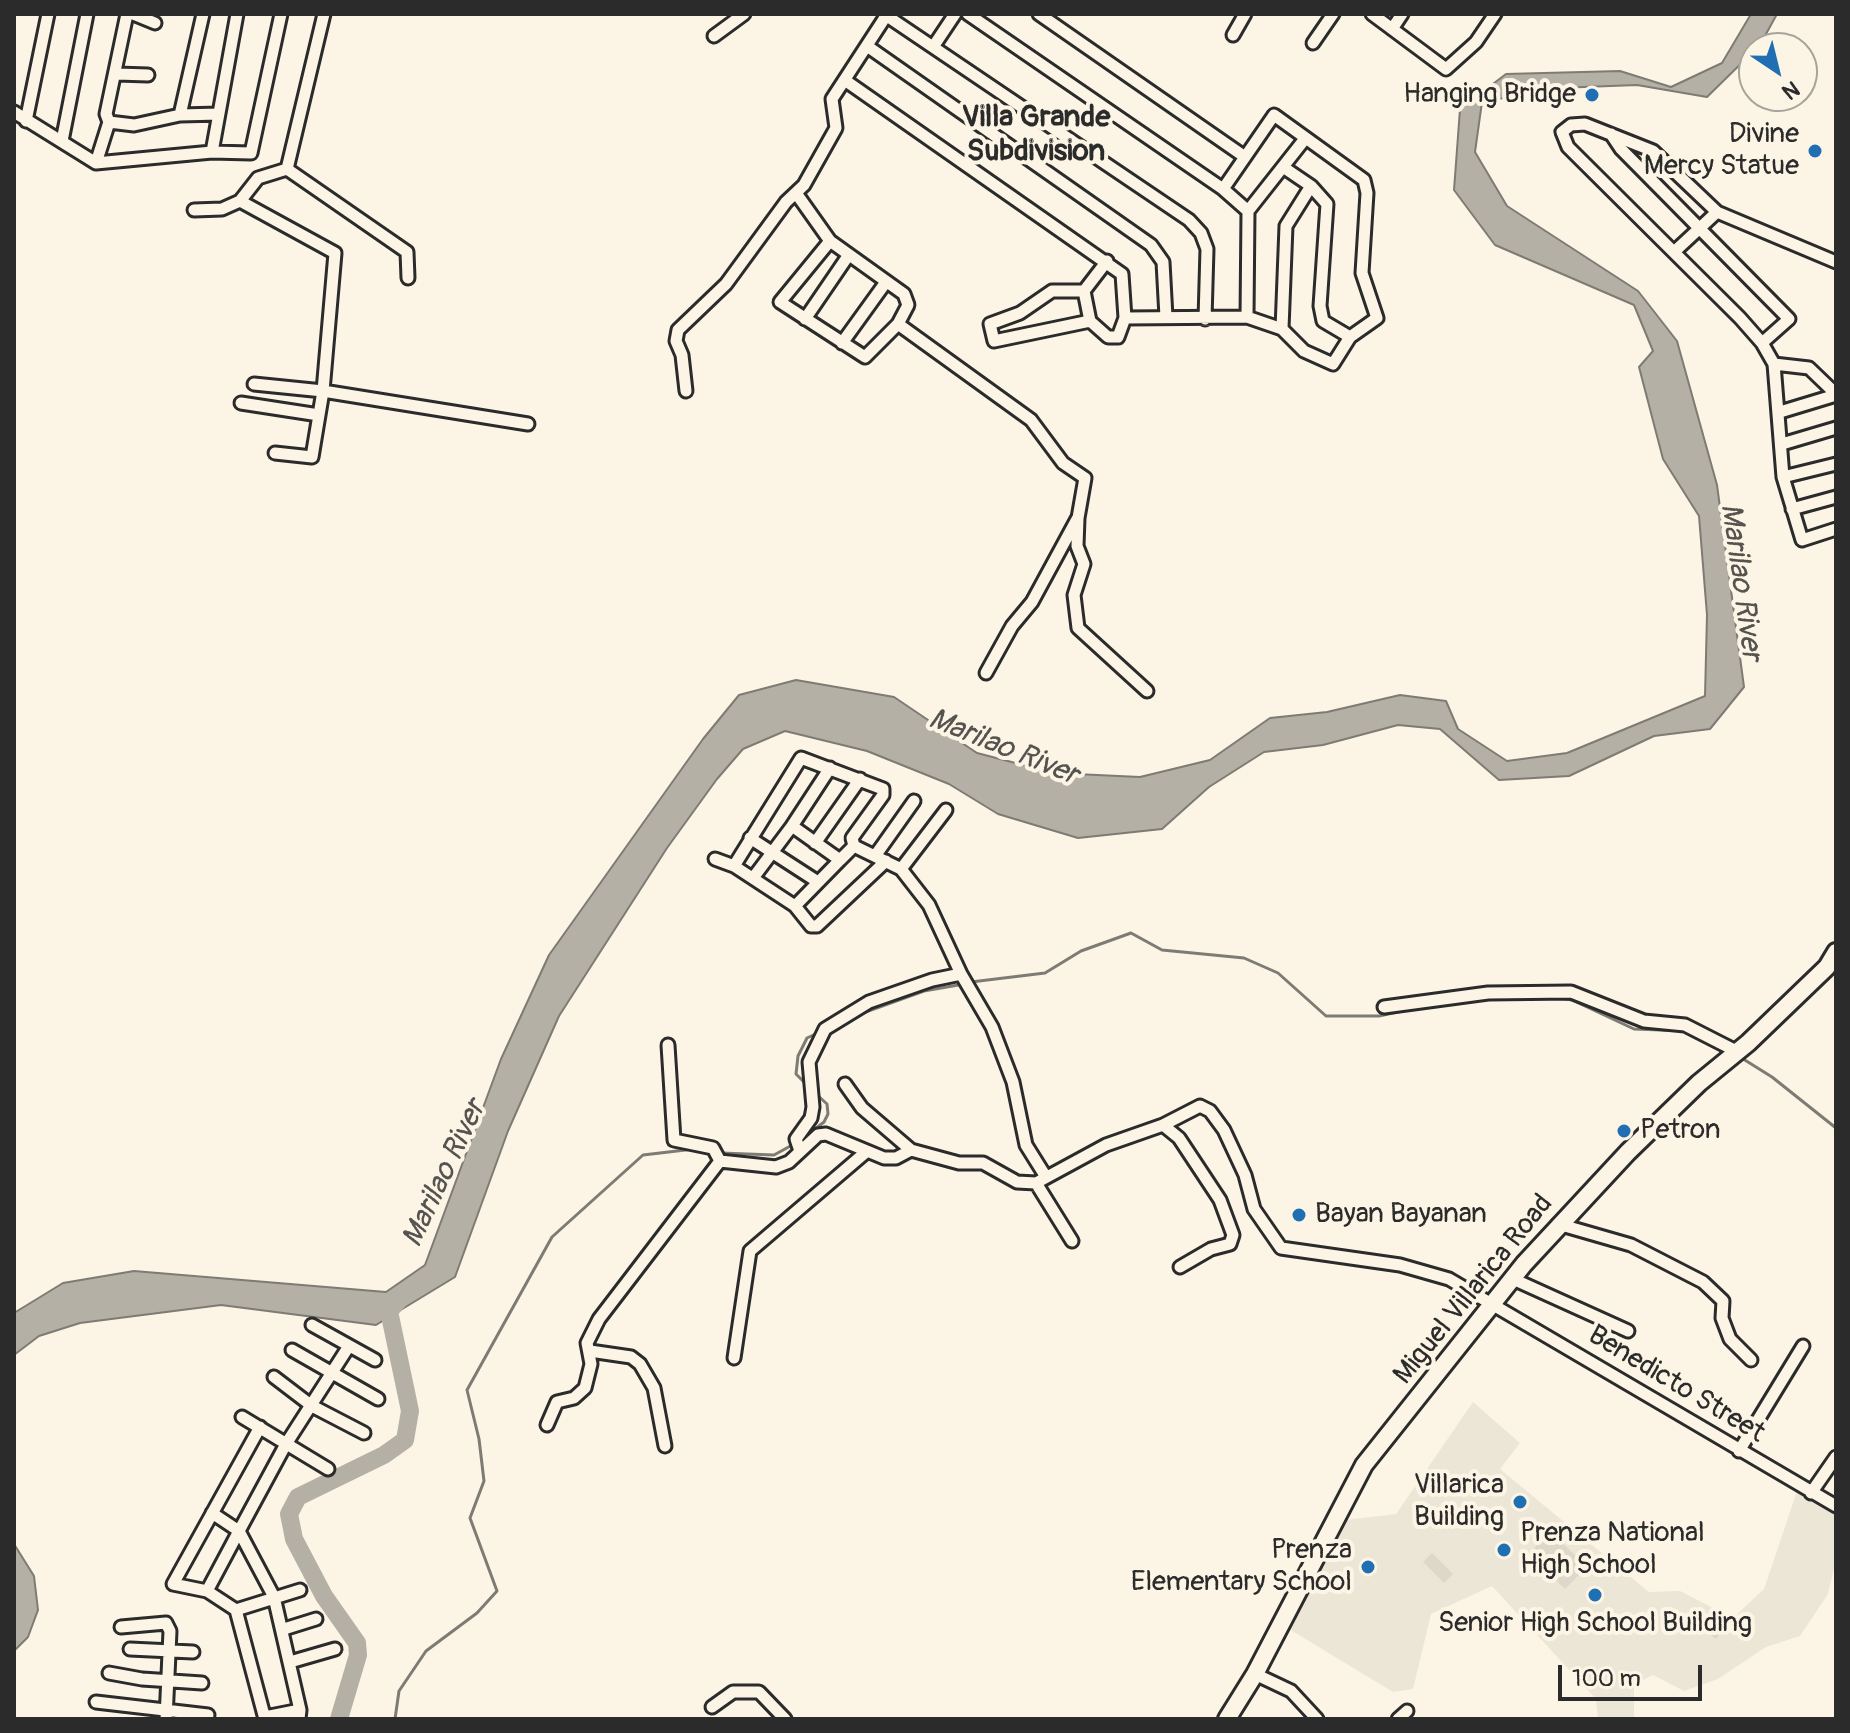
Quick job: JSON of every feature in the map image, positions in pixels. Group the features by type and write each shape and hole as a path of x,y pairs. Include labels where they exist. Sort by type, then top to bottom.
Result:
{"main road":[{"name":"Miguel Villarica Road","path":"1227,1719 1255,1674 1364,1465 1558,1224 1699,1083 1738,1052 1827,967 1836,952"}],"street":[{"path":"26,121 48,14"},
{"path":"62,141 87,14"},
{"path":"96,163 109,122 106,114 117,74 127,14"},
{"path":"133,14 155,23"},
{"path":"180,115 203,14"},
{"path":"14,112 96,163 212,152 251,153 281,14"},
{"path":"287,169 324,14"},
{"path":"714,36 744,14"},
{"path":"899,25 906,14"},
{"path":"933,47 955,14"},
{"path":"968,14 1223,189 1248,211"},
{"path":"1039,14 1245,157"},
{"path":"1233,35 1245,14"},
{"path":"1313,43 1333,14"},
{"path":"1372,14 1446,69 1476,42 1495,14"},
{"path":"1392,29 1402,14"},
{"path":"212,152 236,15"},
{"path":"686,391 682,355 676,341 678,330 726,284 796,193 836,128 832,99 885,15 1193,224 1207,249 1205,319"},
{"path":"867,46 1156,249 1163,262 1166,317"},
{"path":"117,74 148,75"},
{"path":"846,81 1107,261 1124,280 1125,318 1121,331 1113,338 1090,321 1084,291 1107,261"},
{"path":"109,122 134,125 180,115 219,114"},
{"path":"1125,318 1247,317 1282,329 1304,351 1328,363 1338,360 1350,337 1377,318 1362,273 1366,185 1357,174 1304,140 1274,115 1223,189"},
{"path":"1836,262 1717,212 1653,151 1585,124 1566,127 1561,136 1762,343 1774,364 1783,477 1802,540 1836,529"},
{"path":"1611,134 1621,149 1789,319 1762,343"},
{"path":"1247,317 1248,211 1304,140"},
{"path":"1283,167 1322,196 1328,211 1320,306 1323,321 1350,337"},
{"path":"194,210 222,209 240,201 258,178 287,169"},
{"path":"287,169 407,252 408,278"},
{"path":"1282,329 1286,226 1311,186"},
{"path":"796,193 830,241 907,300 904,316 868,356 842,343 780,302 830,241"},
{"path":"240,201 335,253 323,391 312,457 275,453"},
{"path":"1674,252 1717,212"},
{"path":"805,319 848,256"},
{"path":"842,343 886,282"},
{"path":"1084,291 1052,291 1020,313 990,324 994,341 1090,321"},
{"path":"1020,313 1022,334"},
{"path":"898,324 1031,420 1063,463 1085,478 1077,546 1084,564 1074,595 1078,628 1147,691"},
{"path":"1774,364 1809,368 1836,395 1780,412"},
{"path":"254,384 323,391 528,424"},
{"path":"241,403 319,415"},
{"path":"1782,444 1836,428"},
{"path":"1783,477 1836,464"},
{"path":"1792,509 1836,497"},
{"path":"986,673 1012,626 1032,602 1078,518"},
{"path":"734,866 801,758 880,786 884,792 855,833 854,846 795,906"},
{"path":"753,878 830,768"},
{"path":"815,843 860,779"},
{"path":"715,859 734,866 795,906 815,927 881,859 914,801"},
{"path":"901,869 946,810"},
{"path":"792,826 840,860"},
{"path":"750,838 818,882"},
{"path":"854,846 901,869 929,905 964,980 992,1027 1006,1062 1026,1145 1072,1241"},
{"path":"800,1151 796,1139 811,1118 813,1107 809,1062 825,1029 869,1002 932,980 964,980"},
{"path":"1384,1007 1488,993 1571,992 1644,1021 1685,1025 1738,1052"},
{"path":"668,1045 674,1140 713,1148 720,1161"},
{"path":"845,1084 862,1108 911,1150 959,1163 983,1163 1017,1182 1041,1180 1106,1145 1163,1125 1179,1138 1220,1200 1233,1235 1230,1244 1211,1249 1180,1267"},
{"name":"Benedicto Street","path":"1163,1125 1200,1106 1210,1111 1235,1151 1263,1225 1285,1251 1422,1269 1494,1303 1836,1506"},
{"path":"720,1161 776,1167 818,1135 826,1134 866,1152 896,1158 911,1150"},
{"path":"734,1358 742,1284 750,1251 866,1152"},
{"path":"547,1425 557,1402 574,1398 585,1388 590,1351 587,1343 599,1319 720,1161"},
{"path":"1558,1224 1631,1245 1703,1282 1723,1301 1722,1318 1730,1339 1751,1360"},
{"path":"1513,1279 1628,1331"},
{"path":"312,1325 375,1360"},
{"path":"207,1591 286,1444 349,1346"},
{"path":"1739,1451 1803,1346"},
{"path":"292,1350 378,1399"},
{"path":"590,1351 631,1357 640,1364 654,1388 665,1446"},
{"path":"274,1377 312,1406 364,1433"},
{"path":"242,1417 328,1469"},
{"path":"212,1513 239,1531 274,1597 284,1629 300,1714 265,1718 236,1610 207,1591 173,1584 212,1513 260,1427"},
{"path":"1811,1493 1836,1457"},
{"path":"236,1610 300,1590"},
{"path":"284,1629 316,1619"},
{"path":"121,1627 166,1623 170,1631 165,1715"},
{"path":"130,1649 193,1652"},
{"path":"290,1662 335,1649"},
{"path":"109,1673 202,1683"},
{"path":"1255,1674 1291,1691 1317,1719"},
{"path":"712,1707 733,1692 759,1692 785,1719"},
{"path":"96,1702 165,1715 208,1715"}],"shaded area":[{"path":"1751,14 1777,14 1767,32 1740,32"},
{"path":"1738,36 1738,67 1707,97 1637,85 1558,88 1482,102 1475,152 1507,206 1638,291 1677,341 1717,485 1744,687 1710,729 1654,736 1569,776 1499,780 1440,729 1398,725 1323,745 1264,752 1209,787 1162,829 1078,838 998,814 949,784 867,751 785,731 743,749 717,779 667,848 559,1016 508,1131 455,1277 376,1325 221,1305 80,1323 39,1336 14,1355 14,1313 63,1283 134,1271 386,1292 425,1265 501,1059 549,955 703,739 739,695 796,680 894,697 977,753 1054,773 1140,777 1210,760 1270,718 1327,712 1400,695 1446,701 1458,729 1507,761 1567,753 1705,696 1707,615 1699,516 1663,459 1639,367 1653,351 1634,305 1495,245 1454,190 1460,109 1506,74 1620,71 1671,87 1722,63"},
{"name":"Prenza National High School","path":"1473,1402 1520,1443 1500,1469 1649,1592 1680,1591 1733,1618 1764,1589 1798,1488 1836,1508 1836,1560 1828,1594 1800,1636 1766,1647 1718,1679 1684,1691 1653,1675 1634,1685 1634,1719 1598,1719 1596,1699 1492,1586 1431,1614 1413,1689 1393,1692 1289,1629 1345,1520 1396,1514"},
{"path":"1550,1531 1587,1567 1565,1589 1529,1554"},
{"path":"14,1544 34,1576 38,1610 28,1637 14,1651"},
{"path":"1432,1553 1453,1574 1444,1583 1423,1562"},
{"path":"1719,1615 1730,1623 1716,1639 1706,1631"}],"waterway":[{"path":"971,982 1045,973 1081,951 1131,933 1162,950 1244,958 1278,973 1326,1016 1379,1016 1416,1008"},
{"path":"860,1014 924,991 964,984"},
{"path":"1554,997 1572,1000 1634,1029 1687,1031"},
{"path":"807,1085 796,1074 798,1056 807,1038 820,1032"},
{"path":"1740,1057 1772,1077 1836,1128"},
{"path":"801,1140 824,1122 828,1114 827,1104 815,1093"},
{"path":"721,1153 774,1155 794,1144"},
{"path":"395,1719 399,1691 426,1651 477,1613 497,1591 470,1518 484,1481 479,1439 467,1390 552,1237 643,1155 694,1149"},
{"path":"339,1719 358,1655 357,1643 324,1596 294,1539 289,1514 298,1497 384,1455 405,1440 410,1411 389,1311 399,1300"}],"place":[{"name":"Hanging Bridge","path":"1592,95"},
{"name":"Divine Mercy Statue","path":"1815,151"},
{"name":"Petron","path":"1624,1131"},
{"name":"Bayan Bayanan","path":"1299,1215"},
{"name":"Villarica Building","path":"1520,1502"},
{"name":"Prenza National High School","path":"1504,1550"},
{"name":"Prenza Elementary School","path":"1368,1567"},
{"name":"Senior High School Building","path":"1595,1595"}],"district":[{"name":"Villa Grande Subdivision","path":"1036,135"}],"water label":[{"name":"Marilao River","path":"1740,582"},
{"name":"Marilao River","path":"1003,748"},
{"name":"Marilao River","path":"445,1174"}]}
